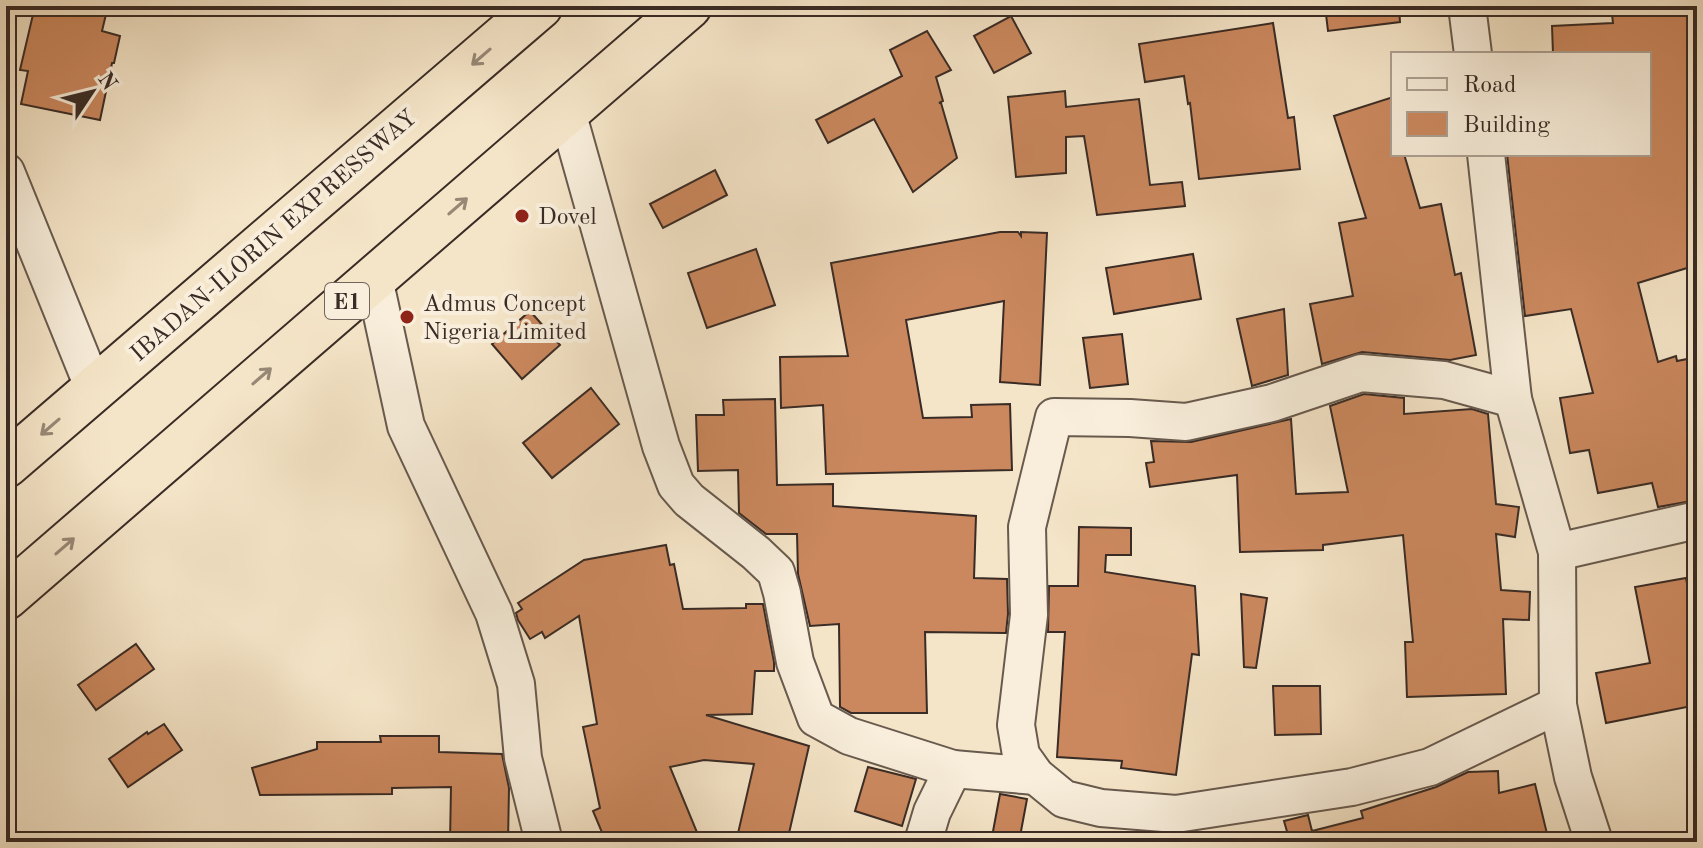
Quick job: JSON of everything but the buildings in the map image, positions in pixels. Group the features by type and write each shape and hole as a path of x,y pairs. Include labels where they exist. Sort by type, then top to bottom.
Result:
{"highway":[{"name":"IBADAN-ILORIN EXPRESSWAY","path":"6,465 540,6"},
{"name":"E1","path":"6,597 689,6"}],"street":[{"path":"1467,6 1473,52"},
{"path":"567,112 661,446 676,485 689,500 776,572 795,662 816,718 849,736 953,769 1036,776"},
{"path":"1486,156 1513,399 1557,552 1558,705 1573,777 1594,842"},
{"path":"6,172 94,389"},
{"path":"374,278 406,426 494,613 516,684 523,758 544,842"},
{"path":"1513,399 1444,380 1361,373 1272,403 1186,422 1054,417 1027,527 1029,615 1016,725 1021,755 1036,776 1064,799 1101,808 1176,814 1352,787 1430,767 1558,705"},
{"path":"1557,552 1697,520"},
{"path":"923,842 932,812 953,769"}],"place":[{"name":"Dovel","path":"522,216"},
{"name":"Admus Concept Nigeria Limited","path":"407,317"}]}
